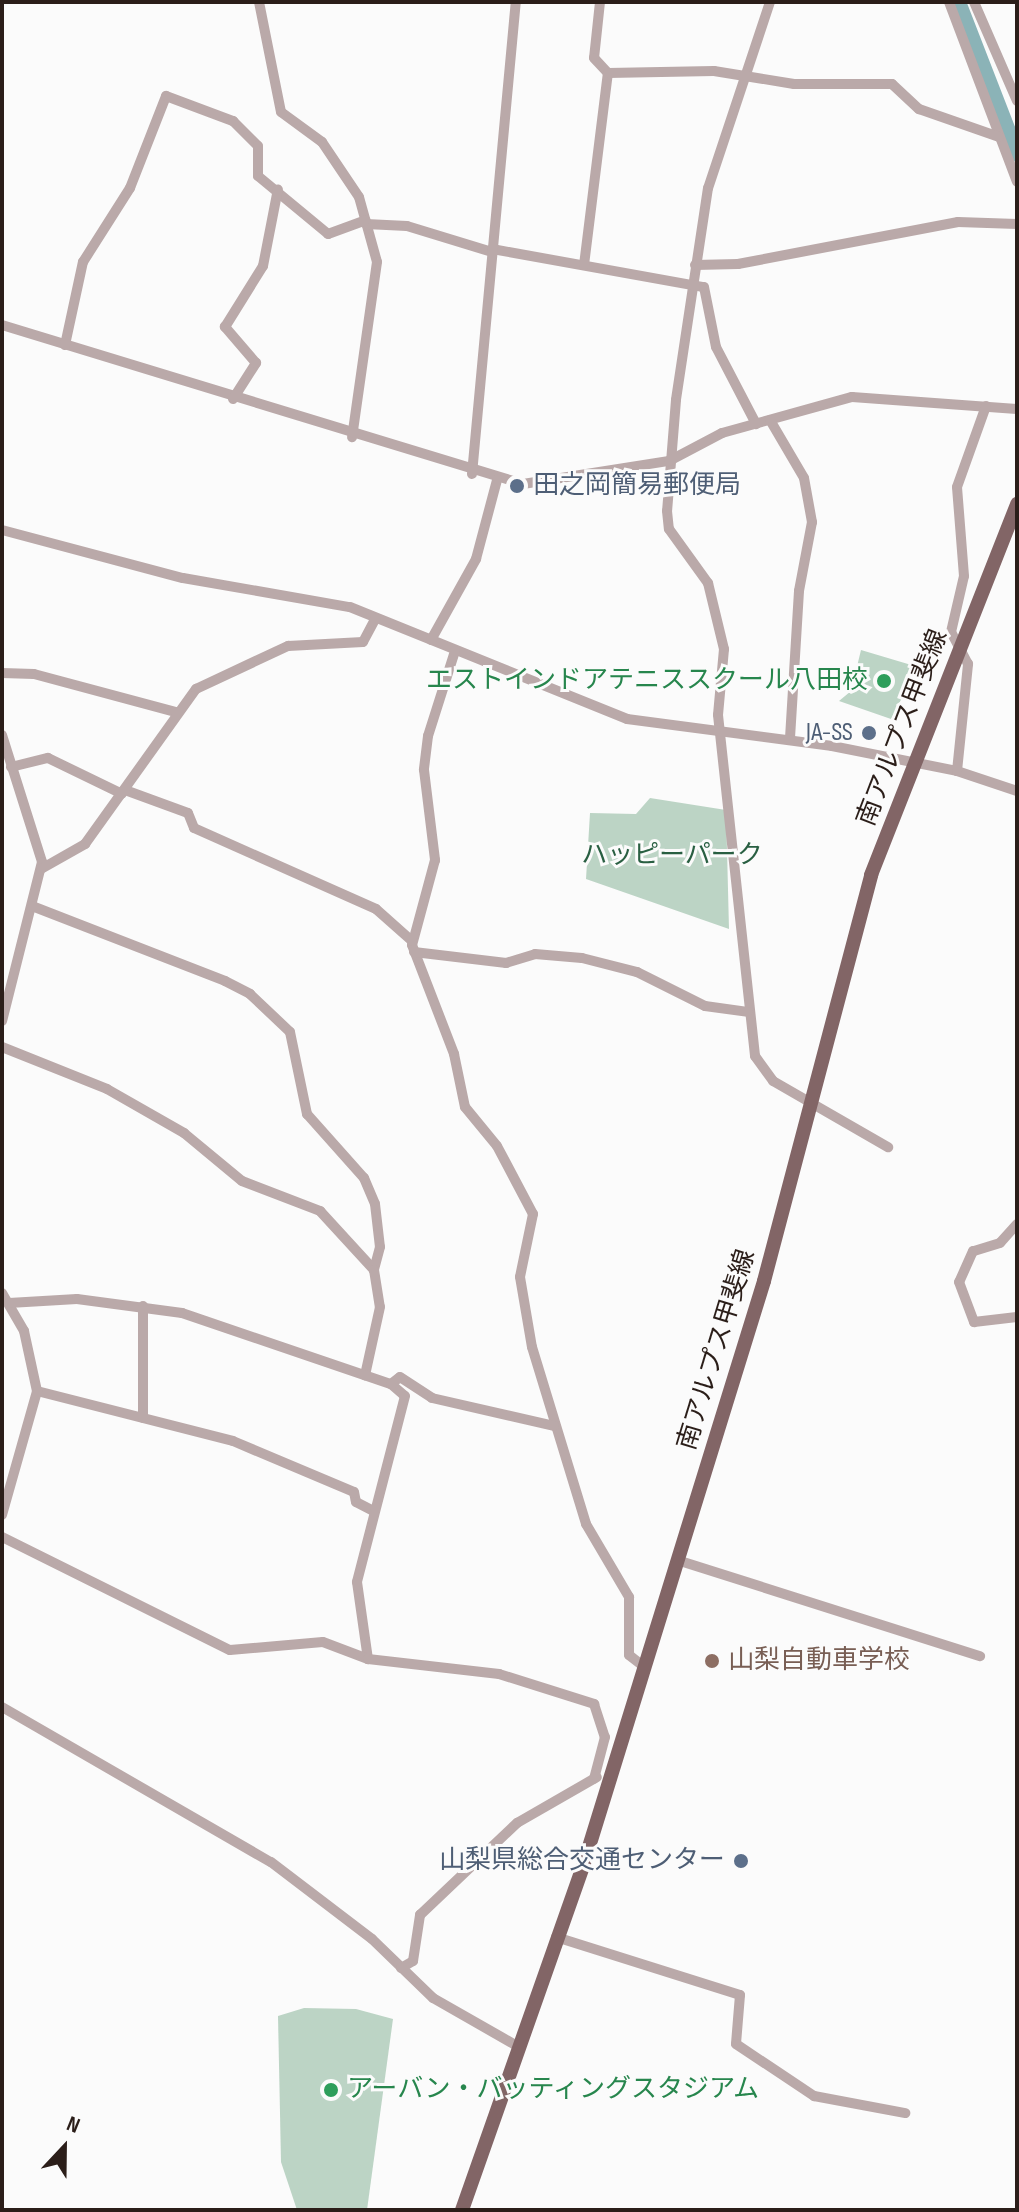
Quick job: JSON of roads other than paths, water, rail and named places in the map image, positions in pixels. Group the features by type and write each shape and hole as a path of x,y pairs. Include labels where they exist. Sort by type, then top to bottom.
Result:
{"main road":[{"name":"南アルプス甲斐線","path":"462,2210 623,1737 811,1104 871,875 910,765 1017,504"}],"street":[{"path":"259,2 281,112 322,142 366,222 377,262 352,437"},
{"path":"472,474 516,2"},
{"path":"600,2 594,58 608,73 751,75 794,84 892,84 919,109 999,137"},
{"path":"770,2 751,75 708,188 692,285 669,529 698,564 716,605 722,731 748,1012 761,1068 811,1104 888,1147"},
{"path":"949,2 1017,182"},
{"path":"974,2 1017,101"},
{"path":"584,265 608,73"},
{"path":"65,345 83,262 130,188 166,96 233,121 258,146 258,176 278,189 328,234 366,222 407,226 492,251 704,287 716,347 756,424"},
{"path":"233,399 256,363 225,327 263,266 278,189"},
{"path":"695,265 738,264 958,222 1017,224"},
{"path":"2,325 497,480 542,482 674,459 705,440 852,397 1017,409"},
{"path":"957,771 968,664 951,632 964,576 957,487 986,406"},
{"path":"770,420 804,478 811,511 790,739"},
{"path":"431,640 476,559 497,480"},
{"path":"2,530 183,578 323,599 627,719 790,739 910,765 957,771 1017,791"},
{"path":"41,869 85,844 124,792 176,712 196,689 288,646 363,642 376,618"},
{"path":"413,946 435,860 424,770 428,736 455,651"},
{"path":"2,673 59,680 176,712"},
{"path":"2,735 41,869 7,986 2,1021"},
{"path":"11,767 48,758 124,792 188,813 194,828 376,909 413,946 454,1054 465,1107 497,1146 533,1214 522,1294 554,1426 586,1524 629,1597 629,1655 643,1666"},
{"path":"32,906 225,981 281,1023 297,1047 307,1114 364,1178 381,1227 374,1270 380,1307 365,1375"},
{"path":"413,946 506,963 535,954 582,958 637,972 705,1006 748,1012"},
{"path":"2,1047 107,1089 184,1133 242,1181 320,1211 374,1270"},
{"path":"1017,1224 1000,1243 973,1251 959,1282 974,1322 1017,1317"},
{"path":"5,1298 143,1306 365,1375 391,1384 405,1396 372,1510 357,1582 368,1659"},
{"path":"2,1515 37,1391 24,1331 5,1298"},
{"path":"143,1306 143,1418"},
{"path":"391,1384 400,1377 432,1398 554,1426"},
{"path":"37,1391 233,1441 354,1492 356,1502 372,1510"},
{"path":"2,1537 230,1650 323,1642 368,1659 451,1663 594,1704 605,1737 594,1779"},
{"path":"677,1560 980,1656"},
{"path":"2,1707 260,1855 461,2019 519,2047"},
{"path":"605,1737 623,1737"},
{"path":"401,1968 413,1961 420,1915 517,1823 613,1769"},
{"path":"556,1937 734,1992 743,2004 736,2044 814,2096 905,2113"}],"waterway":[{"path":"958,2 1017,154"}],"place":[{"name":"田之岡簡易郵便局","path":"517,486"},
{"name":"エストインドアテニススクール八田校","path":"884,681"},
{"name":"JA-SS","path":"869,733"},
{"name":"山梨自動車学校","path":"712,1661"},
{"name":"山梨県総合交通センター","path":"741,1861"},
{"name":"アーバン・バッティングスタジアム","path":"331,2090"}],"park label":[{"name":"ハッピーパーク","path":"672,856"}]}
